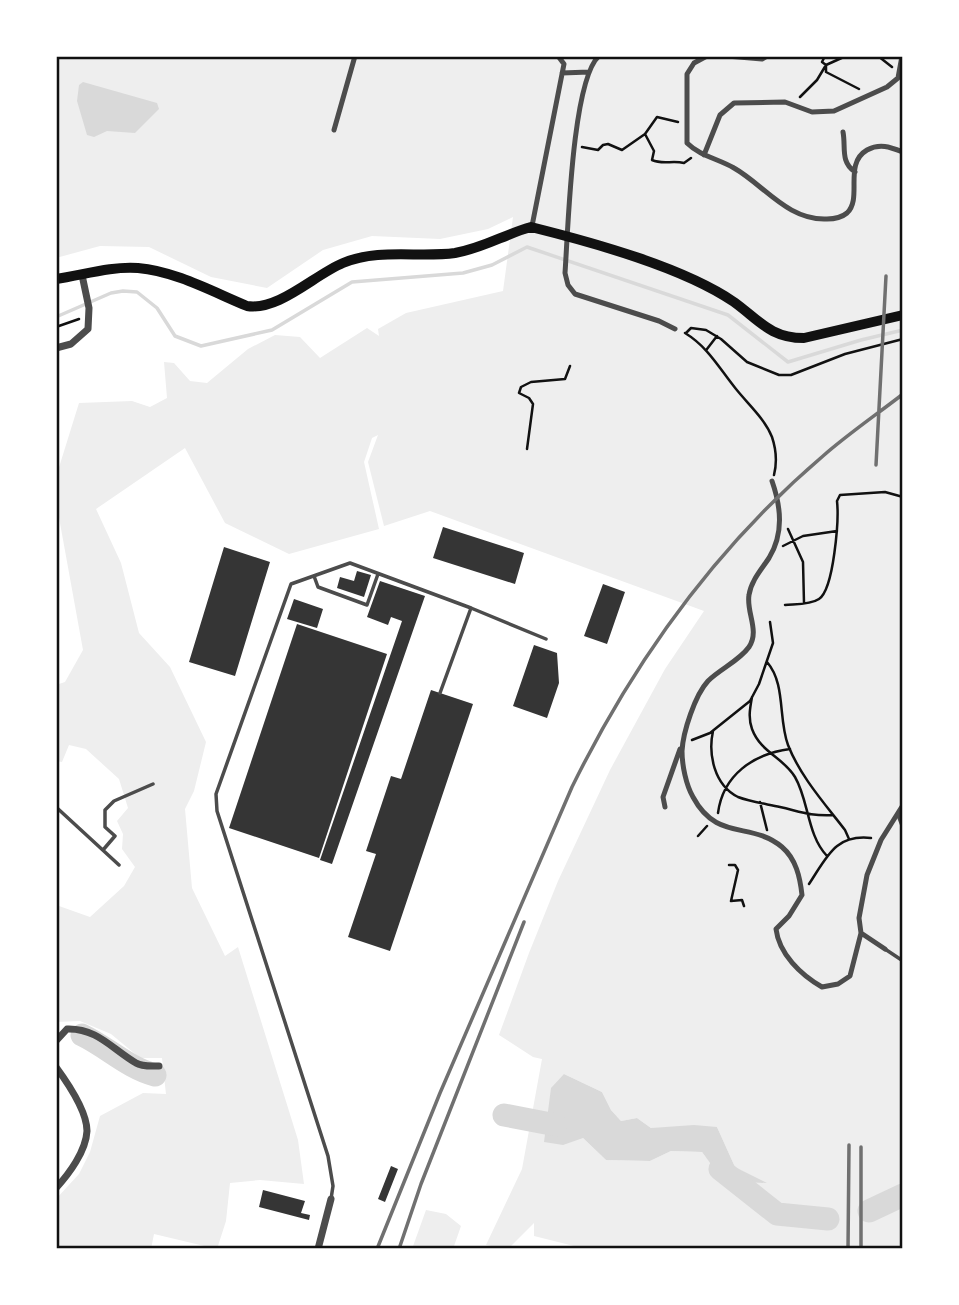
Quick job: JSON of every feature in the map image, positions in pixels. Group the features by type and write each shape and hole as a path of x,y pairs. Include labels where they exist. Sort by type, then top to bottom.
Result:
{"main road":[{"path":"56,279 83,279 105,270 137,268 163,272 247,306 257,307 271,304 341,263 355,258 453,253 484,247 531,228 645,261 700,283 732,302 771,331 789,338 804,338 903,314"}],"street":[{"path":"334,130 355,56"},
{"path":"531,228 564,64 558,56"},
{"path":"598,56 592,62 589,72 575,148 565,273 568,285 575,294 659,321 675,329"},
{"path":"707,56 694,63 687,74 687,143 702,154 736,169 788,208 822,219 837,219 847,213 852,205 859,156 876,146 886,146 903,152"},
{"path":"727,56 762,59 767,56"},
{"path":"702,154 720,115 734,103 785,102 821,113 834,111 887,87 898,78 902,56"},
{"path":"562,73 589,72"},
{"path":"843,132 845,161 855,172"},
{"path":"56,348 71,344 88,329 89,312 83,279"},
{"path":"772,481 780,516 779,535 774,548 755,577 748,597 754,630 750,646 706,683 685,730 682,751 690,791 700,810 720,825 770,840 792,857 800,878 802,895 789,916 776,929 778,943 806,977 822,987 838,984 850,976 861,933 859,918 867,875 881,840 903,805"},
{"path":"665,807 663,797 684,740"},
{"path":"861,933 886,949"},
{"path":"56,1041 66,1029 80,1028 100,1037 138,1065 159,1066"},
{"path":"56,1067 79,1104 87,1130 77,1162 56,1188"},
{"path":"318,1249 331,1199"}],"lane":[{"path":"331,1199 333,1186 328,1156 215,800 291,584 350,563 546,639"},
{"path":"314,576 318,587 367,605 378,574"},
{"path":"440,693 471,608"},
{"path":"103,850 115,836 105,827 105,810 114,801 153,784"},
{"path":"56,807 119,865"},
{"path":"898,815 903,828"},
{"path":"886,949 903,961"}],"path":[{"path":"825,56 822,62 826,65 826,72 848,83 866,97"},
{"path":"799,98 817,80 826,65 846,56"},
{"path":"878,56 892,68 898,78"},
{"path":"575,148 598,150 608,144 622,150 645,134 657,117 686,124"},
{"path":"645,134 653,151 652,160 659,163 673,160 684,163 702,154"},
{"path":"56,327 89,312"},
{"path":"772,481 777,463 772,437 756,411 707,349 686,333 691,328 706,330 747,362 779,374 790,375 845,354 903,339"},
{"path":"707,349 717,336"},
{"path":"527,449 533,404 529,398 519,393 522,387 531,382 565,379 570,366"},
{"path":"785,605 818,600 823,595 835,554 837,501 840,495 885,492 903,497"},
{"path":"780,516 803,562 804,603"},
{"path":"774,548 803,536 837,531"},
{"path":"770,622 773,643 752,697 749,717 751,727 768,753 795,777 822,851 827,856"},
{"path":"767,662 775,671 782,723 790,749 849,839"},
{"path":"684,740 700,738 713,731 752,697"},
{"path":"713,731 710,742 712,763 726,786 736,796 808,815 833,815"},
{"path":"720,825 719,801 726,786 744,768 768,753 790,749"},
{"path":"760,802 770,840"},
{"path":"698,836 712,821"},
{"path":"802,895 827,856 849,839 856,836 881,840"},
{"path":"729,865 736,865 738,870 731,901 742,900 744,906"}],"shaded area":[{"path":"56,56 903,56 903,1249 586,1249 534,1236 534,1223 508,1249 486,1245 522,1169 542,1059 533,1057 499,1035 558,881 610,770 665,669 704,611 430,511 384,526 368,462 378,435 372,438 364,462 379,529 289,554 225,523 185,448 96,509 121,563 139,633 170,667 206,742 194,791 185,809 192,888 225,956 238,947 298,1140 304,1184 260,1180 230,1183 226,1221 217,1249 154,1234 151,1249 56,1249 56,1199 79,1174 90,1152 100,1116 143,1093 166,1094 162,1058 140,1058 111,1034 80,1021 56,1022 56,909 59,906 90,917 124,886 135,867 122,849 123,834 117,821 128,808 119,779 86,749 69,745 62,762 56,761 56,685 65,682 83,650 56,501 56,477 79,403 132,401 150,407 167,398 164,362 174,363 190,381 207,383 248,349 275,335 300,337 320,358 367,328 379,336 378,329 406,313 503,291 513,217 488,229 440,239 372,236 323,250 267,288 211,277 149,247 100,246 56,258","holes":["564,1074 602,1092 611,1110 621,1121 637,1118 651,1128 717,1127 735,1167 765,1183 743,1183 728,1179 702,1152 671,1151 650,1161 606,1160 583,1138"]},
{"path":"83,82 157,103 159,109 135,133 107,131 94,137 87,135 77,101 79,85"},
{"path":"564,1074 602,1092 611,1110 621,1121 637,1118 651,1128 694,1125 717,1127 735,1167 767,1183 731,1182 713,1167 702,1152 671,1151 650,1161 606,1160 583,1138 563,1145 544,1142 551,1088"},
{"path":"426,1210 446,1214 461,1226 453,1249 412,1249"}],"building":[{"path":"443,527 524,553 515,584 433,558"},
{"path":"224,547 270,562 235,676 189,662"},
{"path":"357,571 371,575 364,597 337,588 340,577 354,581"},
{"path":"380,581 425,596 332,864 320,860 402,621 391,617 388,625 367,617"},
{"path":"603,584 625,592 607,644 584,636"},
{"path":"294,599 323,609 317,628 287,619"},
{"path":"297,624 387,654 319,858 229,828"},
{"path":"534,645 557,653 559,683 547,718 513,706"},
{"path":"431,690 473,704 390,951 348,937 376,854 366,851 391,776 401,779"},
{"path":"391,1166 398,1169 385,1202 378,1199"},
{"path":"263,1190 305,1201 301,1213 310,1215 309,1220 259,1207"}],"waterway":[{"path":"56,317 111,293 137,292 157,308 175,336 201,346 272,330 352,282 463,273 492,265 527,247 728,315 788,362 903,330"},
{"path":"82,1035 145,1072 155,1075"},
{"path":"504,1115 556,1125"},
{"path":"720,1169 777,1214 828,1219"},
{"path":"869,1211 903,1195"}],"railway":[{"path":"876,465 886,276"},
{"path":"377,1249 440,1093 572,787 622,695 680,609 747,529 823,456 903,394"},
{"path":"399,1249 421,1184 524,922"},
{"path":"848,1249 849,1145"},
{"path":"861,1147 861,1249"}]}
